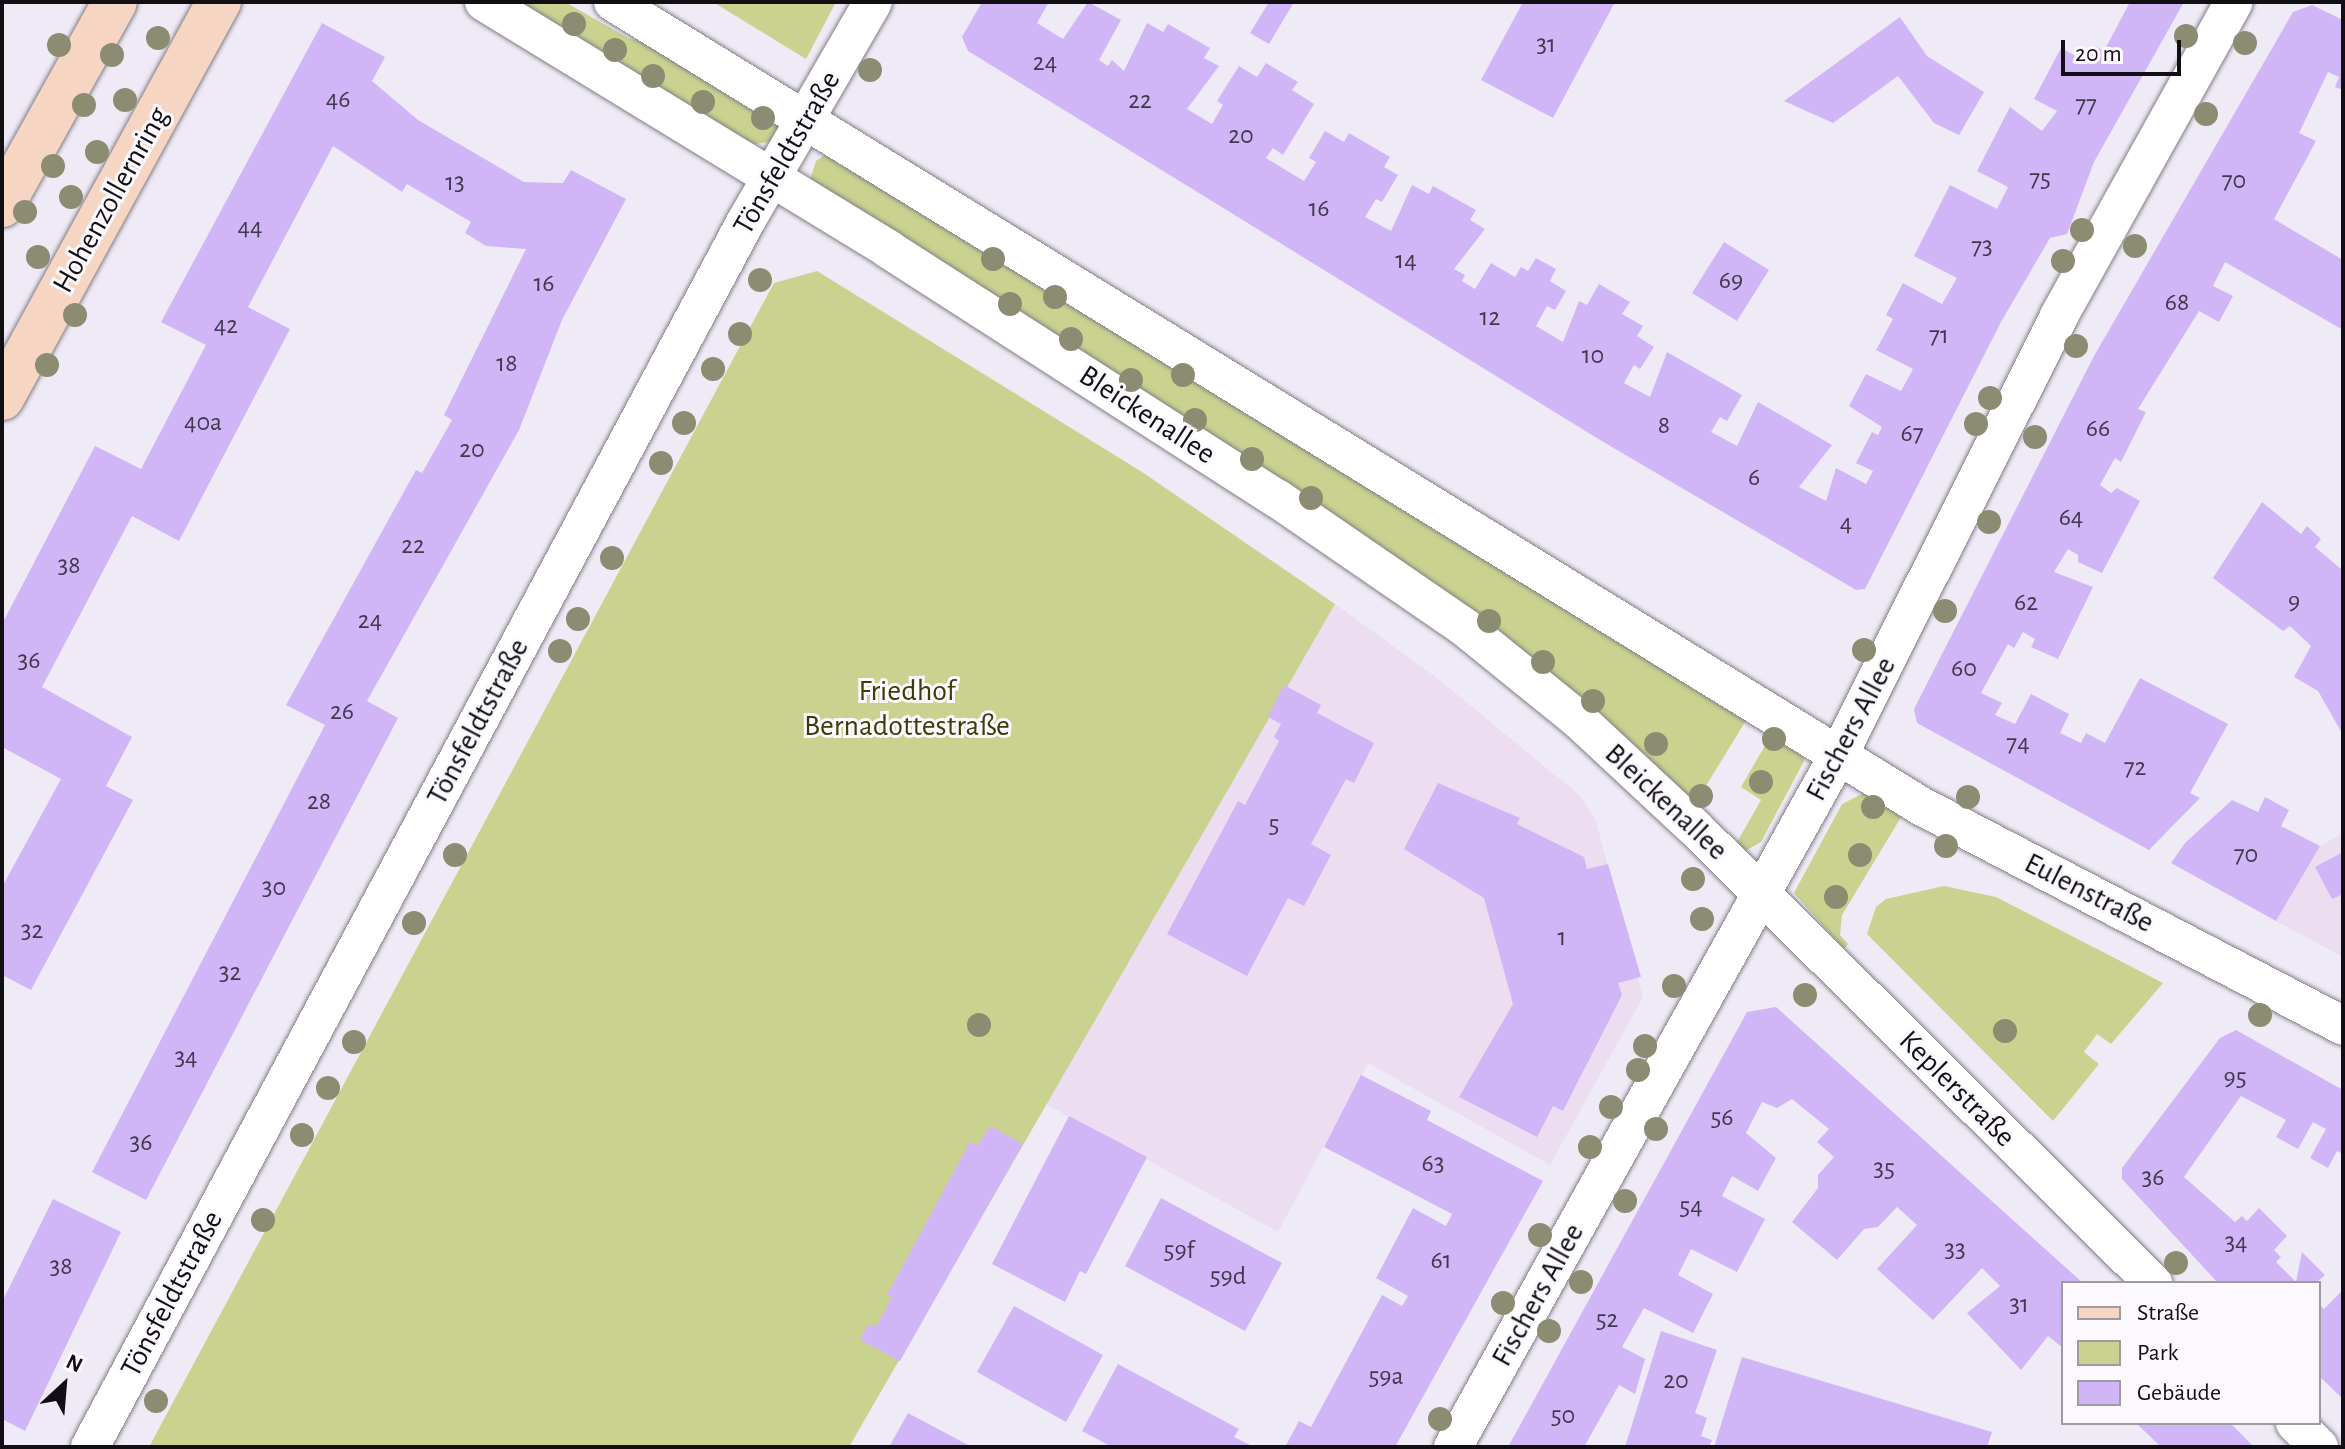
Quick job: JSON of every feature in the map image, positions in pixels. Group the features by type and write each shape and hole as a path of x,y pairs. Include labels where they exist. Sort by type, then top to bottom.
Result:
{"main road":[{"path":"2,205 115,2"},
{"name":"Hohenzollernring","path":"2,398 219,2"}],"street":[{"name":"Bleickenallee","path":"484,2 773,178 1393,575 1579,720 1763,893"},
{"path":"613,2 1839,754"},
{"name":"Tönsfeldtstraße","path":"90,1447 773,178 808,122 873,2"},
{"name":"Fischers Allee","path":"1453,1447 1839,754 2059,316 2234,2"},
{"name":"Eulenstraße","path":"1839,754 1963,829 2343,1026"},
{"name":"Keplerstraße","path":"1763,893 2151,1281"},
{"path":"2297,1425 2319,1447"}],"shaded area":[{"path":"1335,604 1437,678 1578,794 1595,818 1643,997 1550,1165 1368,1063 1278,1232 1046,1104"},
{"path":"2343,833 2343,957 2276,921 2320,846"}],"green space":[{"path":"519,2 565,2 628,38 663,48 782,122 770,142 746,145"},
{"path":"713,2 836,2 806,59"},
{"path":"831,151 1750,714 1693,807 809,183 816,161"},
{"name":"Friedhof Bernadottestraße","path":"817,271 1142,472 1335,604 849,1447 149,1447 774,283"},
{"path":"1773,732 1803,752 1804,761 1761,842 1745,851 1736,844 1761,800 1741,787"},
{"path":"1864,793 1903,814 1842,915 1840,935 1848,944 1844,949 1794,893 1842,804"},
{"path":"1944,886 1996,897 2163,983 2111,1044 2097,1034 2084,1052 2099,1064 2053,1121 1867,934 1876,907 1886,899"}],"building":[{"path":"982,2 1049,2 1037,23 1063,39 1088,2 1121,20 1099,60 1108,66 1112,60 1124,71 1147,23 1163,32 1168,24 1210,48 1204,58 1219,66 1187,109 1212,124 1223,105 1217,101 1239,66 1257,77 1266,63 1298,82 1292,90 1314,104 1283,155 1273,148 1266,158 1304,181 1316,162 1309,158 1325,131 1344,142 1349,133 1390,157 1384,167 1398,175 1382,202 1376,199 1365,217 1391,231 1412,185 1429,194 1433,186 1476,210 1470,220 1485,229 1454,269 1465,275 1462,281 1475,289 1491,263 1515,277 1521,267 1528,271 1536,258 1556,269 1550,281 1566,291 1555,310 1547,306 1536,326 1563,342 1579,301 1587,305 1599,284 1630,302 1622,314 1643,326 1637,336 1654,347 1640,369 1634,365 1624,383 1650,397 1667,352 1742,395 1727,421 1720,417 1711,432 1737,446 1758,402 1832,445 1799,487 1826,501 1836,468 1866,484 1873,471 1856,463 1872,432 1878,435 1882,427 1849,406 1866,374 1901,391 1913,369 1876,350 1893,319 1886,315 1903,283 1942,304 1957,278 1914,256 1950,185 1997,209 2008,187 1977,171 2010,107 2042,131 2057,111 2034,99 2061,48 2087,62 2095,46 2104,51 2130,2 2184,2 2094,162 2067,234 2050,238 2001,322 1865,589 1856,590 1605,443 968,51 962,37"},
{"path":"1269,2 1294,2 1269,44 1250,33"},
{"path":"1523,2 1615,2 1553,118 1481,80"},
{"path":"2312,5 2343,20 2343,90 2335,87 2339,77 2328,72 2299,133 2316,141 2274,219 2343,260 2343,330 2225,262 2213,286 2233,296 2219,322 2199,311 2138,409 2146,412 2121,462 2115,458 2100,485 2111,493 2117,488 2140,501 2102,573 2078,562 2078,555 2068,549 2054,572 2093,587 2058,659 2031,647 2035,639 2023,632 2014,648 2008,644 1981,693 2002,703 1995,715 2015,724 2031,694 2069,714 2060,733 2081,743 2086,733 2105,743 2140,678 2228,724 2190,793 2200,798 2149,850 1917,723 1914,709 2094,356 2293,12"},
{"path":"1900,17 1927,56 1984,92 1959,135 1934,123 1898,76 1833,123 1784,101"},
{"path":"322,23 385,57 372,81 418,120 524,182 563,183 571,170 626,199 562,320 519,430 367,701 398,718 146,1200 92,1172 325,725 286,705 416,470 422,473 452,420 444,415 526,249 486,246 465,233 471,222 407,184 402,192 333,146 248,307 290,329 179,541 132,516 42,687 132,737 106,786 133,800 31,990 2,975 2,887 61,779 2,747 2,624 95,446 141,469 206,345 161,322"},
{"path":"1724,242 1769,270 1737,321 1692,293"},
{"path":"2262,502 2301,534 2307,526 2321,539 2315,547 2341,569 2343,735 2318,691 2294,677 2311,646 2290,626 2283,631 2213,578"},
{"path":"1284,685 1321,705 1317,713 1374,743 1354,783 1346,779 1311,844 1331,855 1304,906 1288,898 1247,976 1167,934 1238,801 1245,805 1279,741 1274,737 1281,724 1268,717"},
{"path":"1438,783 1520,818 1517,824 1584,857 1587,869 1608,864 1641,977 1618,983 1622,995 1563,1111 1553,1106 1537,1137 1459,1097 1513,1004 1484,898 1404,849"},
{"path":"2265,797 2289,810 2281,826 2320,846 2276,921 2171,863 2185,843 2232,800 2258,812"},
{"path":"2343,852 2343,894 2332,899 2315,867"},
{"path":"1776,1007 2081,1281 2061,1281 2061,1346 2048,1336 2021,1370 1967,1313 2000,1286 1982,1268 1933,1320 1877,1269 1917,1225 1897,1207 1878,1227 1864,1229 1837,1260 1792,1222 1818,1188 1818,1175 1834,1157 1817,1142 1829,1129 1792,1099 1777,1108 1762,1102 1746,1133 1776,1158 1758,1191 1732,1176 1722,1196 1765,1219 1737,1272 1691,1249 1678,1275 1713,1294 1693,1333 1644,1308 1622,1347 1645,1359 1635,1394 1619,1385 1584,1447 1508,1447 1747,1012"},
{"path":"2236,1030 2343,1090 2343,1154 2337,1151 2328,1168 2310,1158 2326,1129 2313,1122 2298,1149 2276,1137 2286,1120 2241,1096 2184,1177 2235,1222 2242,1216 2247,1221 2259,1208 2287,1236 2274,1250 2281,1257 2276,1262 2295,1281 2216,1281 2122,1179 2122,1168 2220,1038"},
{"path":"1361,1075 1431,1111 1427,1120 1543,1181 1395,1447 1285,1447 1299,1421 1311,1427 1382,1295 1402,1306 1408,1296 1376,1278 1413,1208 1446,1226 1452,1214 1324,1147"},
{"path":"1069,1116 1147,1157 1086,1274 1080,1271 1065,1302 992,1264"},
{"path":"990,1126 1023,1144 900,1361 860,1340 868,1325 877,1325 892,1297 887,1295 970,1142 978,1145"},
{"path":"1161,1198 1282,1263 1245,1331 1125,1266"},
{"path":"53,1199 121,1232 25,1431 2,1419 2,1302"},
{"path":"2302,1252 2325,1275 2318,1281 2296,1281"},
{"path":"2343,1290 2343,1399 2321,1378 2321,1306 2324,1309"},
{"path":"1014,1306 1103,1355 1066,1422 977,1372"},
{"path":"1661,1331 1717,1350 1695,1413 1707,1418 1701,1436 1712,1440 1709,1447 1625,1447"},
{"path":"1742,1357 1992,1432 1987,1447 1714,1447"},
{"path":"1118,1364 1239,1429 1234,1437 1254,1447 1112,1447 1082,1431"},
{"path":"908,1413 972,1447 889,1447"},
{"path":"2138,1425 2232,1425 2254,1447 2161,1447"}]}
